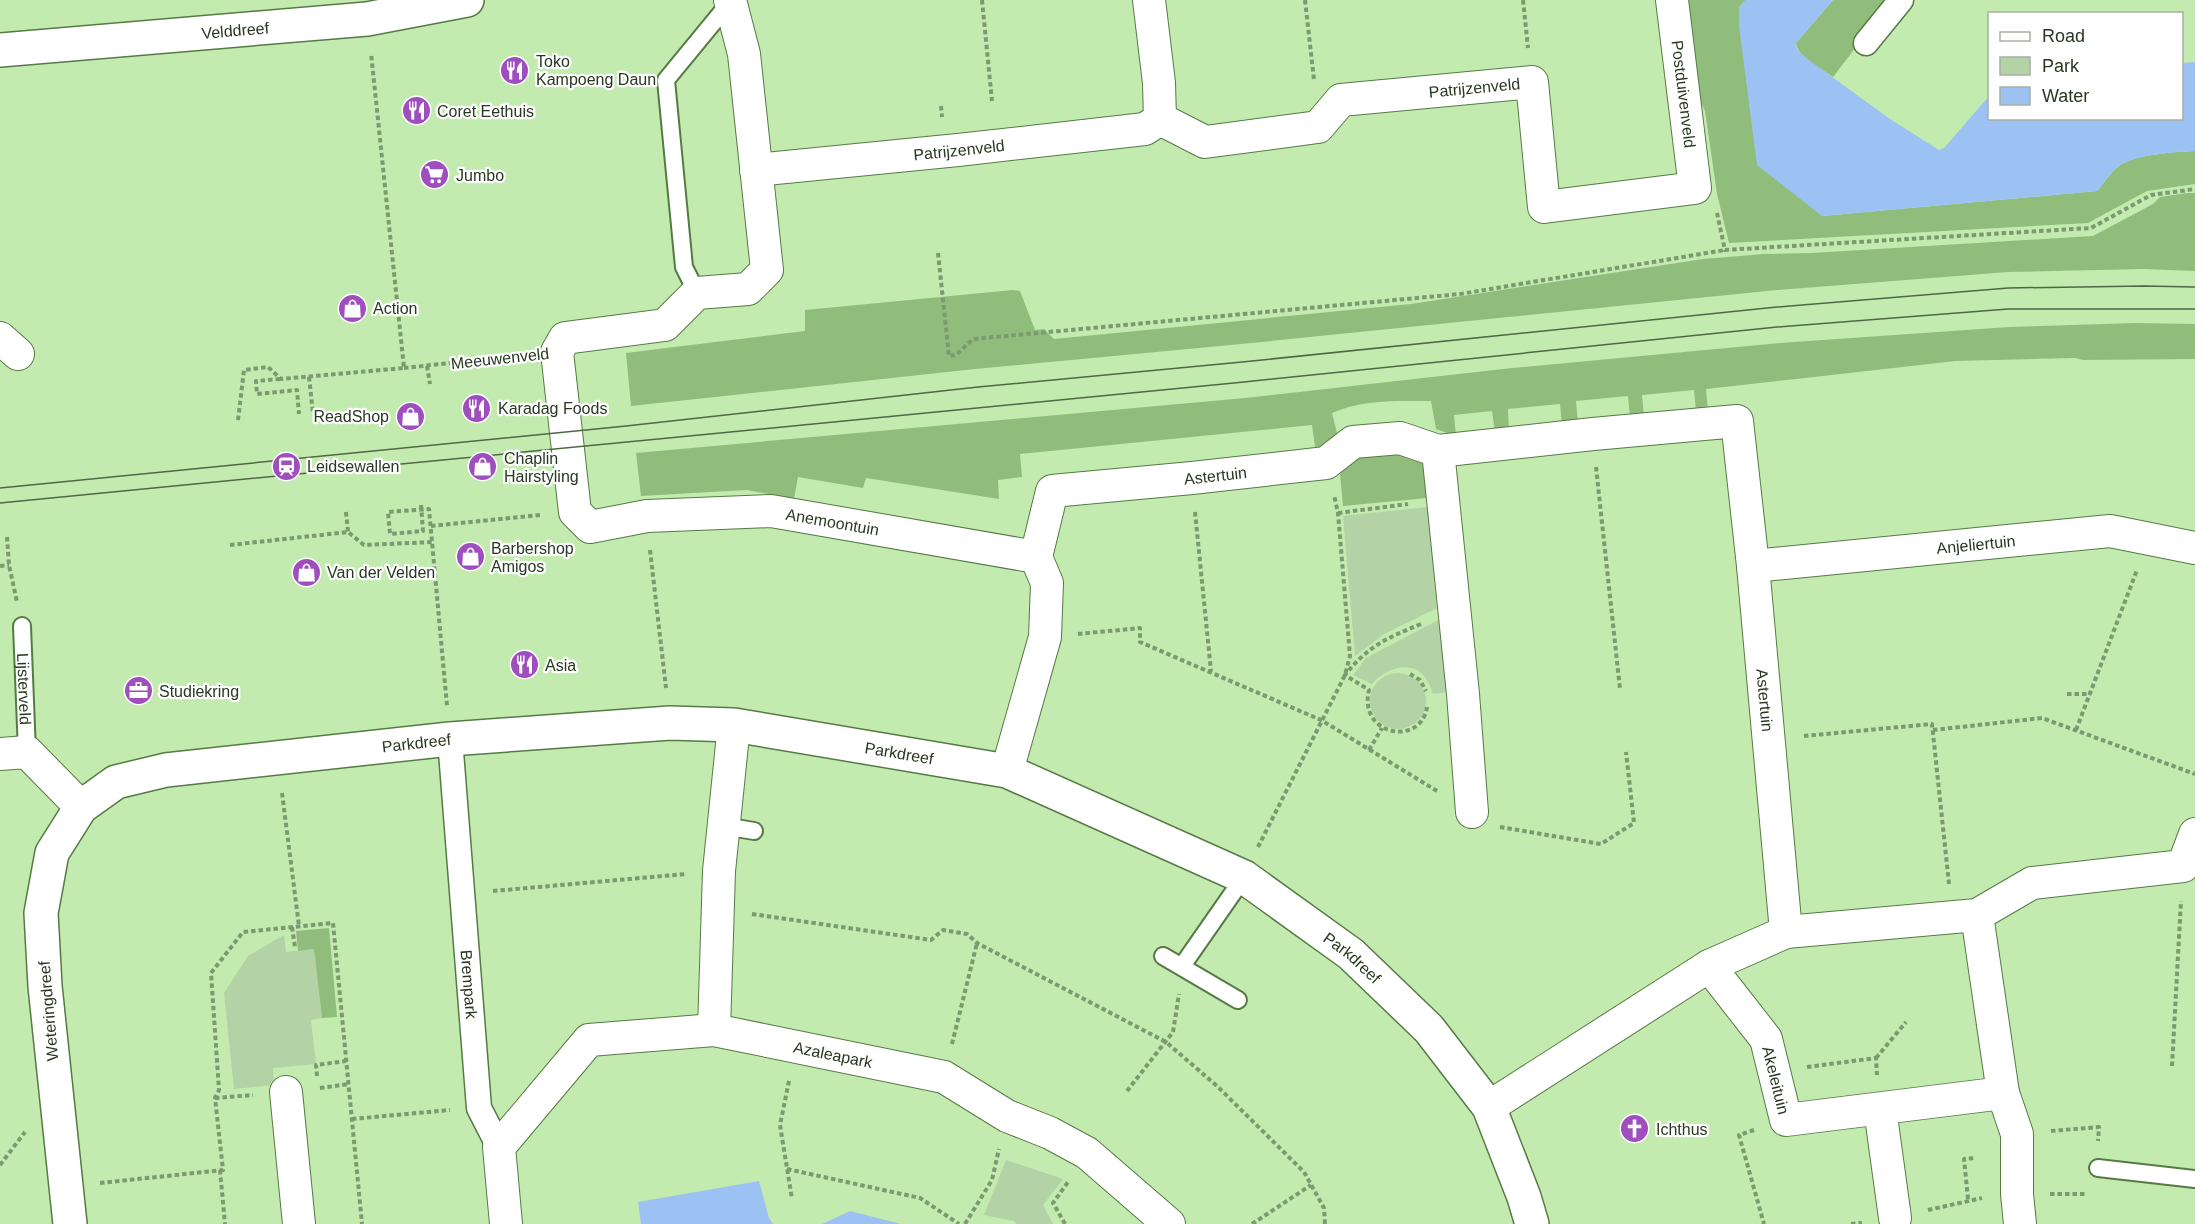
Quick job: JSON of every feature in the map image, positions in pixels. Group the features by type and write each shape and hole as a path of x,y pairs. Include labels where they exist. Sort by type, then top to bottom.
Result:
{"street":[{"name":"Velddreef","path":"0,50 379,12 467,0"},
{"path":"697,293 748,289 766,270 744,54 731,0"},
{"path":"1149,0 1159,83 1160,119 1205,142 1318,127"},
{"name":"Postduivenveld","path":"1672,0 1695,188"},
{"path":"1866,43 1901,0"},
{"name":"Patrijzenveld","path":"1318,127 1341,100 1532,82 1544,207 1695,188"},
{"name":"Patrijzenveld","path":"756,170 1145,129 1160,119"},
{"name":"Meeuwenveld","path":"557,352 565,338 665,325 697,293"},
{"path":"557,352 575,512"},
{"name":"Astertuin","path":"1036,557 1052,491 1326,463 1353,442 1400,438 1438,451 1737,421 1770,739 1786,932"},
{"path":"1438,451 1472,812"},
{"name":"Anemoontuin","path":"575,512 590,527 646,516 771,511 1036,557"},
{"name":"Anjeliertuin","path":"1753,566 2109,531 2195,548"},
{"path":"1007,771 1045,637 1047,583 1036,557"},
{"name":"Parkdreef","path":"81,807 116,782 166,770 450,739 670,723 734,725 1007,771 1244,877 1351,954 1429,1029 1489,1107 1524,1197 1532,1224"},
{"path":"714,1030 719,871 734,725"},
{"name":"Brempark","path":"450,739 479,1108 499,1147 506,1224"},
{"path":"14,753 81,807"},
{"name":"Weteringdreef","path":"70,1224 45,986 41,913 52,853 81,807"},
{"path":"1489,1107 1709,966 1786,932 1965,916 2032,883 2182,866 2195,834"},
{"path":"1965,916 2003,1094 2017,1134 2017,1194 2020,1224"},
{"name":"Akeleituin","path":"1709,966 1766,1039 1786,1120 2003,1094"},
{"name":"Azaleapark","path":"499,1147 589,1040 714,1030 944,1077 1007,1116 1050,1133 1087,1153 1169,1224"},
{"path":"286,1092 299,1224"},
{"path":"1880,1109 1894,1218"}],"lane":[{"path":"697,293 684,267 666,80 731,0"},
{"name":"Lijsterveld","path":"14,753 22,626"},
{"path":"724,826 754,831"},
{"path":"1182,966 1244,877"},
{"path":"1163,956 1238,1000"},
{"path":"2098,1168 2195,1179"}],"path":[{"path":"982,0 992,101"},
{"path":"1305,0 1318,127"},
{"path":"1523,0 1532,82"},
{"path":"379,12 404,368"},
{"path":"1695,188 1714,199 1725,250"},
{"path":"938,253 949,356 956,355 973,339 1460,294 1725,250 2091,228 2151,195 2195,189"},
{"name":"Meeuwenveld","path":"238,420 244,370 268,367 281,379 557,352"},
{"name":"Meeuwenveld","path":"427,366 430,384"},
{"path":"309,377 313,413"},
{"path":"281,379 256,381 257,394 297,390 299,414"},
{"path":"1593,434 1620,689"},
{"path":"1326,463 1338,513 1350,656 1345,675"},
{"path":"1192,478 1211,671"},
{"path":"1338,513 1443,499"},
{"path":"421,505 422,513 423,522 423,531 390,534 388,512 408,510 419,510 429,509 450,739"},
{"path":"346,512 348,532"},
{"path":"431,526 575,512"},
{"path":"646,516 670,723"},
{"path":"230,544 348,532 364,545 433,542"},
{"path":"7,537 9,565 22,626"},
{"path":"2076,730 2149,539"},
{"path":"0,566 9,565"},
{"path":"1244,877 1345,675 1360,656 1388,638 1453,607"},
{"path":"1045,637 1140,628 1140,642 1321,720"},
{"path":"1345,675 1369,690 1367,698 1370,715 1382,728 1392,732 1402,732 1413,728 1427,712 1426,690 1420,680 1410,674"},
{"path":"2067,694 2089,694"},
{"path":"1933,730 2042,718 2195,774"},
{"path":"1770,739 1932,724 1965,916"},
{"path":"1369,750 1382,728"},
{"path":"278,759 299,926"},
{"path":"2172,1066 2182,866"},
{"path":"462,894 719,871"},
{"path":"741,912 931,940 943,930 967,934 977,943 1166,1042 1217,1086 1304,1172 1324,1208 1325,1224"},
{"path":"292,927 295,947"},
{"path":"944,1077 977,943"},
{"path":"1127,1091 1173,1032 1182,966"},
{"path":"1774,1071 1875,1058 1906,1022"},
{"path":"792,1199 780,1125 796,1047"},
{"path":"1875,1058 1880,1109"},
{"path":"317,1076 316,1065 346,1061"},
{"path":"352,1119 479,1108"},
{"path":"965,1224 992,1180 1007,1116"},
{"path":"1764,1224 1739,1135 1786,1120"},
{"path":"1065,1224 1053,1203 1087,1153"},
{"path":"1968,1199 1964,1159 1975,1158"},
{"path":"787,1169 920,1198 959,1224"},
{"path":"220,1170 225,1224"},
{"path":"1252,1224 1311,1185"}],"green space":[{"path":"1688,0 1746,0 1739,7 1822,216 2097,191 2113,171 2126,162 2145,156 2177,152 2195,151 2195,184 2147,191 2088,223 1729,243 1717,194 1705,111 1699,98"},
{"path":"1833,0 1892,0 1833,77 1801,54 1796,43"},
{"path":"2195,193 2195,271 2143,269 2008,272 1777,290 975,369 631,406 626,353 805,331 805,310 1013,290 1020,291 1035,330 1044,329 1054,339 1411,304 1703,259 2093,236 2153,204 2160,197"},
{"path":"2135,323 2195,324 2195,359 2083,360 2075,358 1956,361 1706,389 1708,411 1696,412 1694,390 1642,395 1644,417 1630,418 1628,396 1576,401 1578,423 1562,426 1560,404 1508,409 1509,431 1495,432 1492,411 1454,415 1456,436 1436,429 1431,401 1368,403 1332,413 1340,445 1315,447 1312,425 1020,454 1022,477 998,480 999,499 866,478 863,488 798,477 794,499 747,490 641,496 636,453 1245,398 1512,368 1780,343 2009,327"},
{"path":"1411,450 1423,465 1427,498 1343,506 1340,474 1348,462 1362,454"},
{"path":"1428,507 1437,608 1384,634 1355,656 1343,516"},
{"path":"1440,619 1447,692 1433,694 1422,674 1408,667 1394,669 1376,679 1372,684 1353,675 1366,658"},
{"path":"1398,673 1409,675 1418,681 1424,690 1426,701 1424,712 1418,721 1409,727 1398,729 1387,727 1378,721 1372,712 1370,701 1372,690 1378,681 1387,675"},
{"path":"329,928 337,1017 322,1018 314,949 298,951 296,931"},
{"path":"284,935 286,952 314,949 322,1018 311,1020 316,1064 273,1068 274,1085 234,1089 224,993 248,956"},
{"path":"1006,1160 1063,1179 1043,1205 1053,1224 1017,1224 1014,1221 984,1215"}],"water":[{"path":"1746,0 1833,0 1796,43 1797,49 1890,119 1939,150 1944,148 1988,97 1988,120 2183,120 2183,63 2195,62 2195,151 2156,154 2126,162 2110,174 2097,191 1822,216 1757,165 1739,26 1739,7"},
{"path":"759,1181 769,1218 773,1224 641,1224 638,1202"},
{"path":"850,1211 901,1224 822,1224"}],"tram line":[{"path":"0,488 1777,307 2008,288 2195,287"},
{"path":"0,503 1244,382 1777,327 2008,309 2195,309"}],"place":[{"name":"Toko Kampoeng Daun","path":"515,70"},
{"name":"Coret Eethuis","path":"416,111"},
{"name":"Jumbo","path":"435,175"},
{"name":"Action","path":"352,308"},
{"name":"Karadag Foods","path":"477,408"},
{"name":"ReadShop","path":"410,416"},
{"name":"Leidsewallen","path":"286,466"},
{"name":"Chaplin Hairstyling","path":"483,467"},
{"name":"Barbershop Amigos","path":"470,557"},
{"name":"Van der Velden","path":"306,572"},
{"name":"Asia","path":"524,665"},
{"name":"Studiekring","path":"138,691"},
{"name":"Ichthus","path":"1635,1129"}]}
